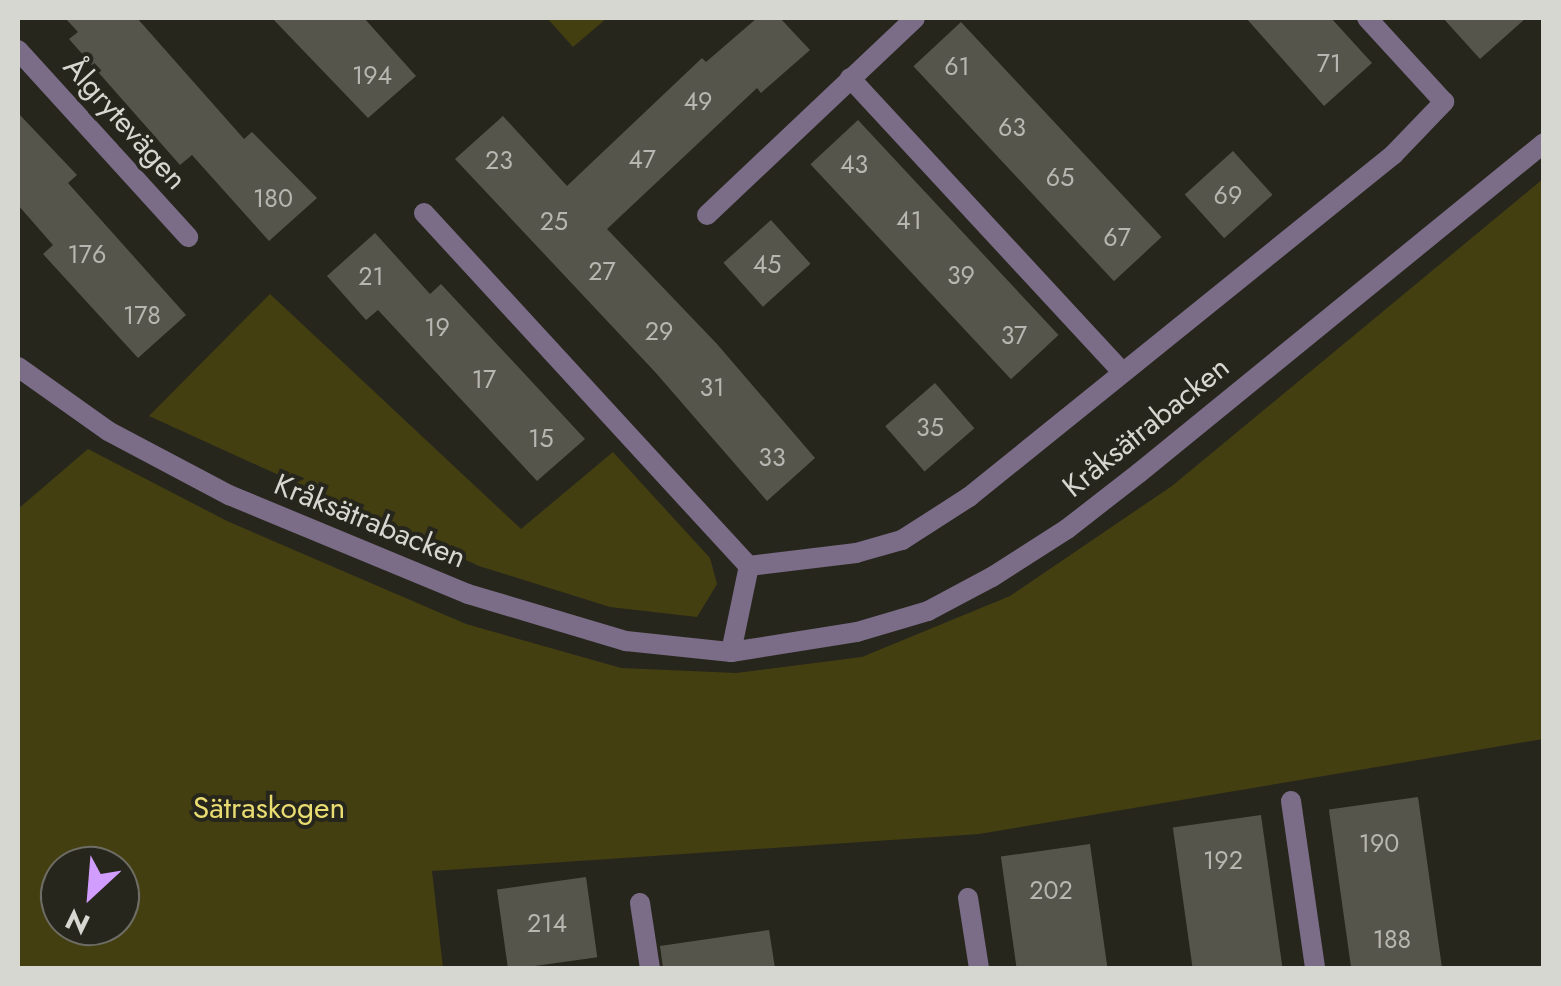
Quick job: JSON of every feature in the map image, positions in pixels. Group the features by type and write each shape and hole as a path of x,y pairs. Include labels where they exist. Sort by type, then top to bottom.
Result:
{"street":[{"path":"707,215 915,18"},
{"name":"Kråksätrabacken","path":"748,566 856,554 902,540 969,497 1393,155 1444,102 1367,18"},
{"name":"Ålgrytevägen","path":"18,50 188,237"},
{"name":"Kråksätrabacken","path":"850,78 1121,371"},
{"name":"Kråksätrabacken","path":"18,367 108,431 229,495 468,594 626,641 731,652 857,632 928,611 992,577 1066,529 1138,474 1544,143"},
{"path":"424,213 748,566 731,652"},
{"path":"1291,801 1316,968"},
{"path":"968,898 979,968"},
{"path":"640,903 650,968"}],"green space":[{"path":"547,18 607,18 573,47"},
{"name":"Sätraskogen","path":"1543,179 1543,739 979,834 432,871 443,968 18,968 18,509 88,449 227,521 466,624 621,668 736,673 862,657 1010,596 1172,486"},
{"path":"270,294 521,529 613,452 710,558 717,584 697,617 610,607 479,566 149,416"}],"building":[{"path":"65,18 137,18 244,139 252,132 317,198 269,241 192,155 180,165 69,39 78,32"},
{"path":"272,18 364,18 416,76 368,118"},
{"path":"757,18 780,18 810,50 761,93 757,88 607,229 717,344 815,458 767,501 656,373 455,159 503,116 567,186 702,58 706,62"},
{"path":"1246,18 1331,18 1372,63 1324,106"},
{"path":"1443,18 1526,18 1480,59"},
{"path":"961,22 1162,237 1114,281 913,66"},
{"path":"18,113 77,175 68,183 186,315 138,358 43,254 53,245 18,205"},
{"path":"858,120 1059,335 1011,379 810,164"},
{"path":"1233,151 1272,195 1224,238 1185,194"},
{"path":"771,220 810,264 763,307 723,263"},
{"path":"375,233 430,294 441,284 585,439 537,481 378,310 366,320 327,276"},
{"path":"935,383 974,428 925,472 885,426"},
{"path":"1418,797 1442,968 1351,968 1329,810"},
{"path":"1261,815 1283,968 1193,968 1173,827"},
{"path":"1090,844 1107,968 1017,968 1001,857"},
{"path":"586,877 597,957 508,968 497,890"},
{"path":"769,930 775,968 663,968 660,946"}]}
